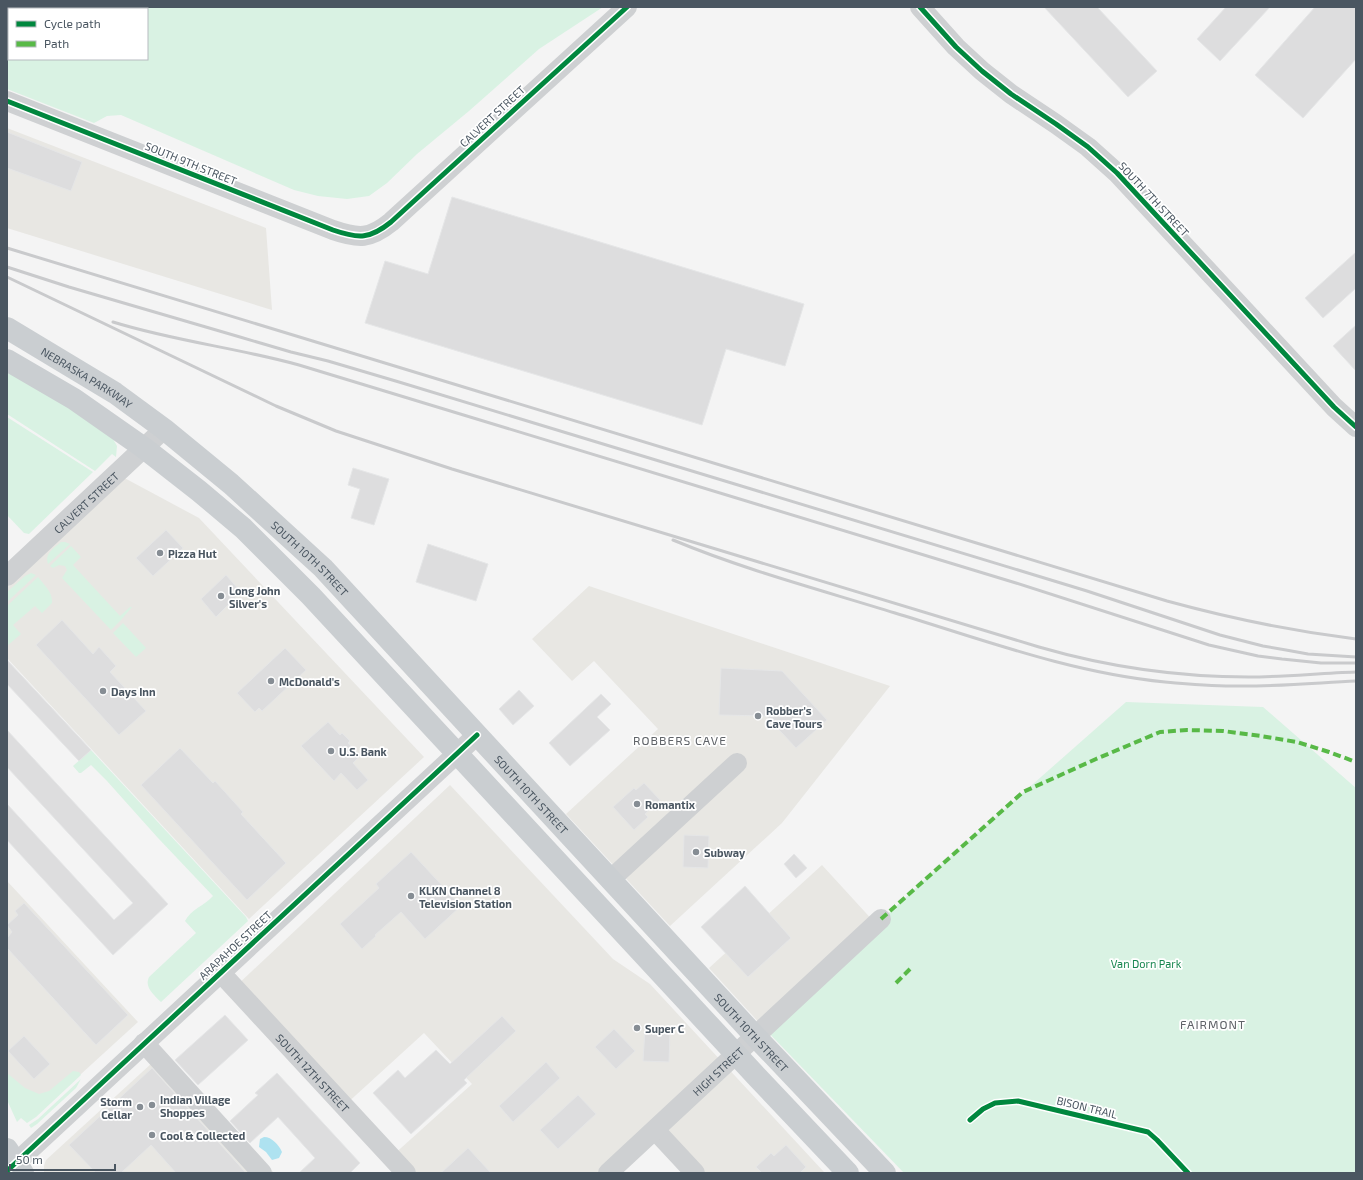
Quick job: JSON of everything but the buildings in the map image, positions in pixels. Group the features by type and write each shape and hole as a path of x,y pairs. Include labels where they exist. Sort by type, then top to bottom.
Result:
{"main road":[{"name":"NEBRASKA PARKWAY","path":"7,328 115,393 164,429"},
{"path":"7,360 74,399 144,448 205,496 243,528 268,552 312,596 848,1173"},
{"name":"SOUTH 10TH STREET","path":"164,429 231,484 323,568 610,880 885,1173"}],"street":[{"name":"CALVERT STREET","path":"368,236 380,231 391,222 627,7"},
{"name":"SOUTH 7TH STREET","path":"920,7 956,47 982,71 1011,94 1088,147 1117,174 1334,407 1356,426"},
{"name":"SOUTH 9TH STREET","path":"7,101 333,230 356,236 368,236"},
{"name":"CALVERT STREET","path":"7,576 164,429"},
{"name":"ARAPAHOE STREET","path":"13,1164 476,735"},
{"path":"610,880 737,763"},
{"name":"HIGH STREET","path":"608,1173 881,919"},
{"name":"SOUTH 12TH STREET","path":"220,972 406,1173"},
{"path":"144,1044 262,1173"},
{"path":"655,1130 695,1173"}],"shaded area":[{"path":"7,128 266,228 272,310 7,228"},
{"path":"117,474 199,518 424,757 249,919 7,658 7,576"},
{"path":"589,586 890,686 782,823 670,926 566,814 658,729 594,661 572,681 532,639"},
{"path":"450,785 613,959 650,984 824,1172 823,1173 695,1173 655,1130 608,1173 406,1173 391,1157 472,1084 424,1033 344,1106 234,988"},
{"path":"822,865 876,924 764,1028 709,968"},
{"path":"7,881 138,1022 35,1116 7,1097"},
{"name":"Indian Village Shoppes","path":"164,1052 274,1173 44,1173 46,1160"}],"green space":[{"path":"7,7 603,7 539,49 469,111 417,154 387,183 369,196 347,199 318,196 294,190 121,115 107,116 94,123 7,89"},
{"path":"7,369 72,409 113,439 117,446 116,457 112,454 95,471 7,414"},
{"path":"7,417 93,472 29,534 24,533 7,515"},
{"path":"61,542 70,544 48,564 47,557"},
{"path":"71,546 81,557 73,565 120,616 132,607 111,630 62,578 67,570 65,566 59,565 53,568 50,566"},
{"path":"31,573 36,575 7,602 7,592 25,576"},
{"path":"38,577 50,592 52,603 42,613 35,606 13,625 21,634 7,646 7,606"},
{"path":"123,623 146,648 136,657 113,633"},
{"name":"Van Dorn Park","path":"1126,702 1263,707 1356,788 1356,1173 904,1173 764,1028 931,874"},
{"path":"91,750 246,917 248,921 161,1002 153,994 149,987 149,977 196,933 185,921 194,910 213,896 91,765 81,773 79,773 73,766"},
{"path":"73,1071 79,1072 81,1075 36,1117 27,1123 21,1118 17,1122 7,1100 7,1073 25,1088 39,1094 49,1091"},
{"path":"81,1079 76,1088 31,1128 29,1125 38,1119"}],"water":[{"path":"267,1137 275,1142 279,1147 282,1152 279,1158 272,1160 266,1152 259,1147 260,1139"}],"railway":[{"path":"7,248 1167,601 1261,623 1356,639"},
{"path":"7,267 69,287 399,382 1087,591 1220,635 1263,646 1308,654 1356,657"},
{"path":"7,277 276,406 336,431 452,469 1039,647 1091,660 1143,670 1170,673 1222,677 1262,677 1356,672"},
{"path":"113,322 136,329 299,365 1016,583 1209,645 1258,656 1282,659 1321,663 1356,663"},
{"path":"673,540 728,561 783,579 1028,654 1096,671 1130,678 1215,686 1294,685 1356,681"}],"marked path":[{"path":"881,919 1023,792 1160,732 1187,730 1223,731 1261,736 1297,742 1356,762"},
{"path":"896,983 910,969"}],"cycle path":[{"path":"7,101 333,230 350,235 364,236 377,232 391,222 627,7"},
{"path":"920,7 956,47 982,71 1011,94 1088,147 1117,173 1334,407 1356,427"},
{"path":"7,1171 477,735"},
{"name":"BISON TRAIL","path":"970,1120 983,1109 995,1103 1018,1101 1148,1132 1188,1173"}],"place":[{"name":"Pizza Hut","path":"160,553"},
{"name":"Long John Silver's","path":"221,596"},
{"name":"McDonald's","path":"271,681"},
{"name":"Days Inn","path":"103,691"},
{"name":"Robber's Cave Tours","path":"758,716"},
{"name":"U.S. Bank","path":"331,751"},
{"name":"Romantix","path":"637,804"},
{"name":"Subway","path":"696,852"},
{"name":"KLKN Channel 8 Television Station","path":"411,896"},
{"name":"Super C","path":"637,1028"},
{"name":"Indian Village Shoppes","path":"152,1105"},
{"name":"Storm Cellar","path":"140,1107"},
{"name":"Cool & Collected","path":"152,1135"}],"district":[{"name":"ROBBERS CAVE","path":"680,740"},
{"name":"FAIRMONT","path":"1213,1024"}]}
